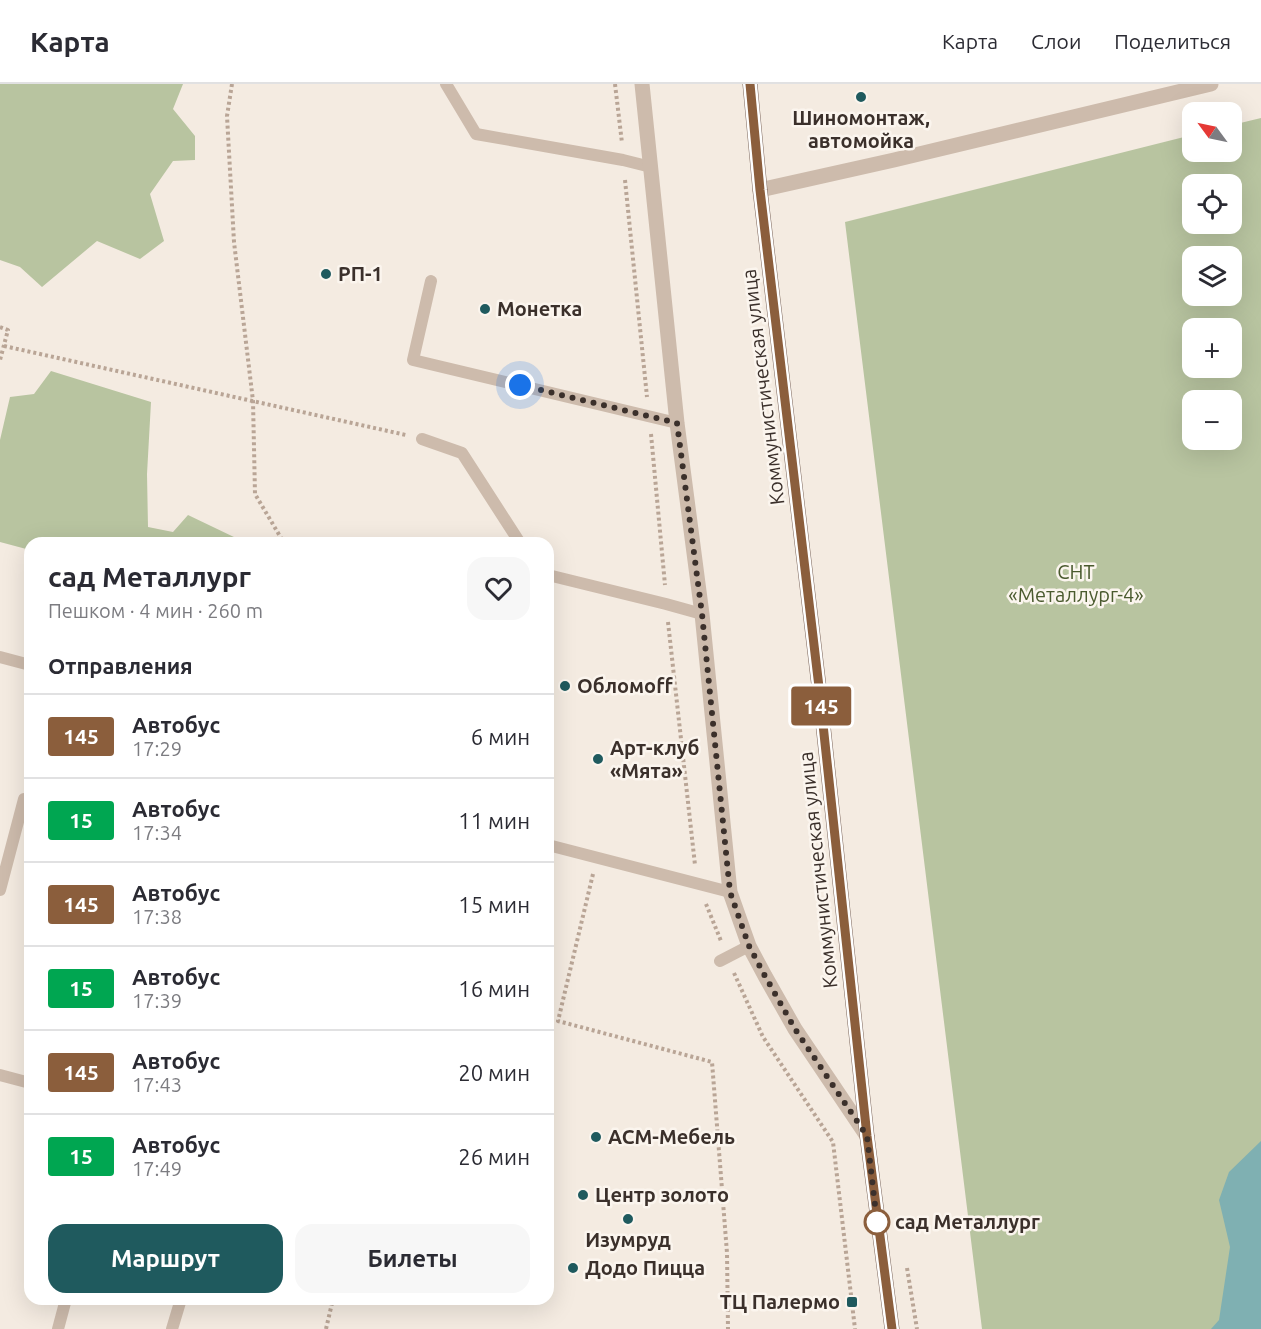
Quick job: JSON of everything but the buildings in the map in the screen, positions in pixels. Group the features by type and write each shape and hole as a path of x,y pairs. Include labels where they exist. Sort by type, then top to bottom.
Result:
{"main road":[{"name":"Коммунистическая улица","path":"750,84 760,190 819,687 867,1136 892,1329"}],"street":[{"path":"642,84 677,423 702,614 730,892 749,946 795,1029 867,1136"},
{"path":"760,190 906,158 1211,84"}],"lane":[{"path":"446,84 476,134 651,167"},
{"path":"431,281 413,360 677,423"},
{"path":"422,439 462,453 516,537"},
{"path":"554,576 702,614"},
{"path":"0,657 24,663"},
{"path":"0,890 24,799"},
{"path":"554,847 730,892"},
{"path":"720,961 749,946"},
{"path":"0,1075 24,1081"},
{"path":"58,1329 64,1305"},
{"path":"172,1329 179,1305"}],"path":[{"path":"232,84 227,116 234,242 253,401 255,494 280,537"},
{"path":"0,327 8,330 0,360"},
{"path":"4,346 422,439"},
{"path":"594,873 558,1021 712,1062 727,1253 728,1329"},
{"path":"906,1263 917,1329"},
{"path":"326,1329 332,1305"}],"green space":[{"path":"0,84 183,84 173,109 195,136 195,160 173,161 150,194 164,241 140,259 97,241 42,287 20,267 0,260"},
{"name":"СНТ «Металлург-4»","path":"1261,118 1261,1329 982,1329 845,222 1182,138 1182,162 1242,162 1242,123"},
{"path":"51,371 151,402 147,474 148,527 173,532 188,515 234,537 24,537 24,548 0,542 0,440 10,397 34,394"}],"water":[{"path":"1261,1141 1261,1329 1211,1329 1219,1320 1230,1247 1219,1200 1229,1172"}],"bus line":[{"name":"145","path":"750,84 760,190 819,687 867,1136 892,1329"}],"place":[{"name":"Шиномонтаж, автомойка","path":"861,97"},
{"name":"РП-1","path":"326,274"},
{"name":"Монетка","path":"485,309"},
{"name":"Обломоff","path":"565,686"},
{"name":"Арт-клуб «Мята»","path":"598,759"},
{"name":"АСМ-Мебель","path":"596,1137"},
{"name":"Центр золото","path":"583,1195"},
{"name":"Изумруд","path":"628,1219"},
{"name":"сад Металлург","path":"877,1222"},
{"name":"Додо Пицца","path":"573,1268"},
{"name":"ТЦ Палермо","path":"852,1302"}],"route":[{"path":"520,385 677,423 702,614 730,892 749,946 765,976 795,1029 867,1136 877,1222"}]}
